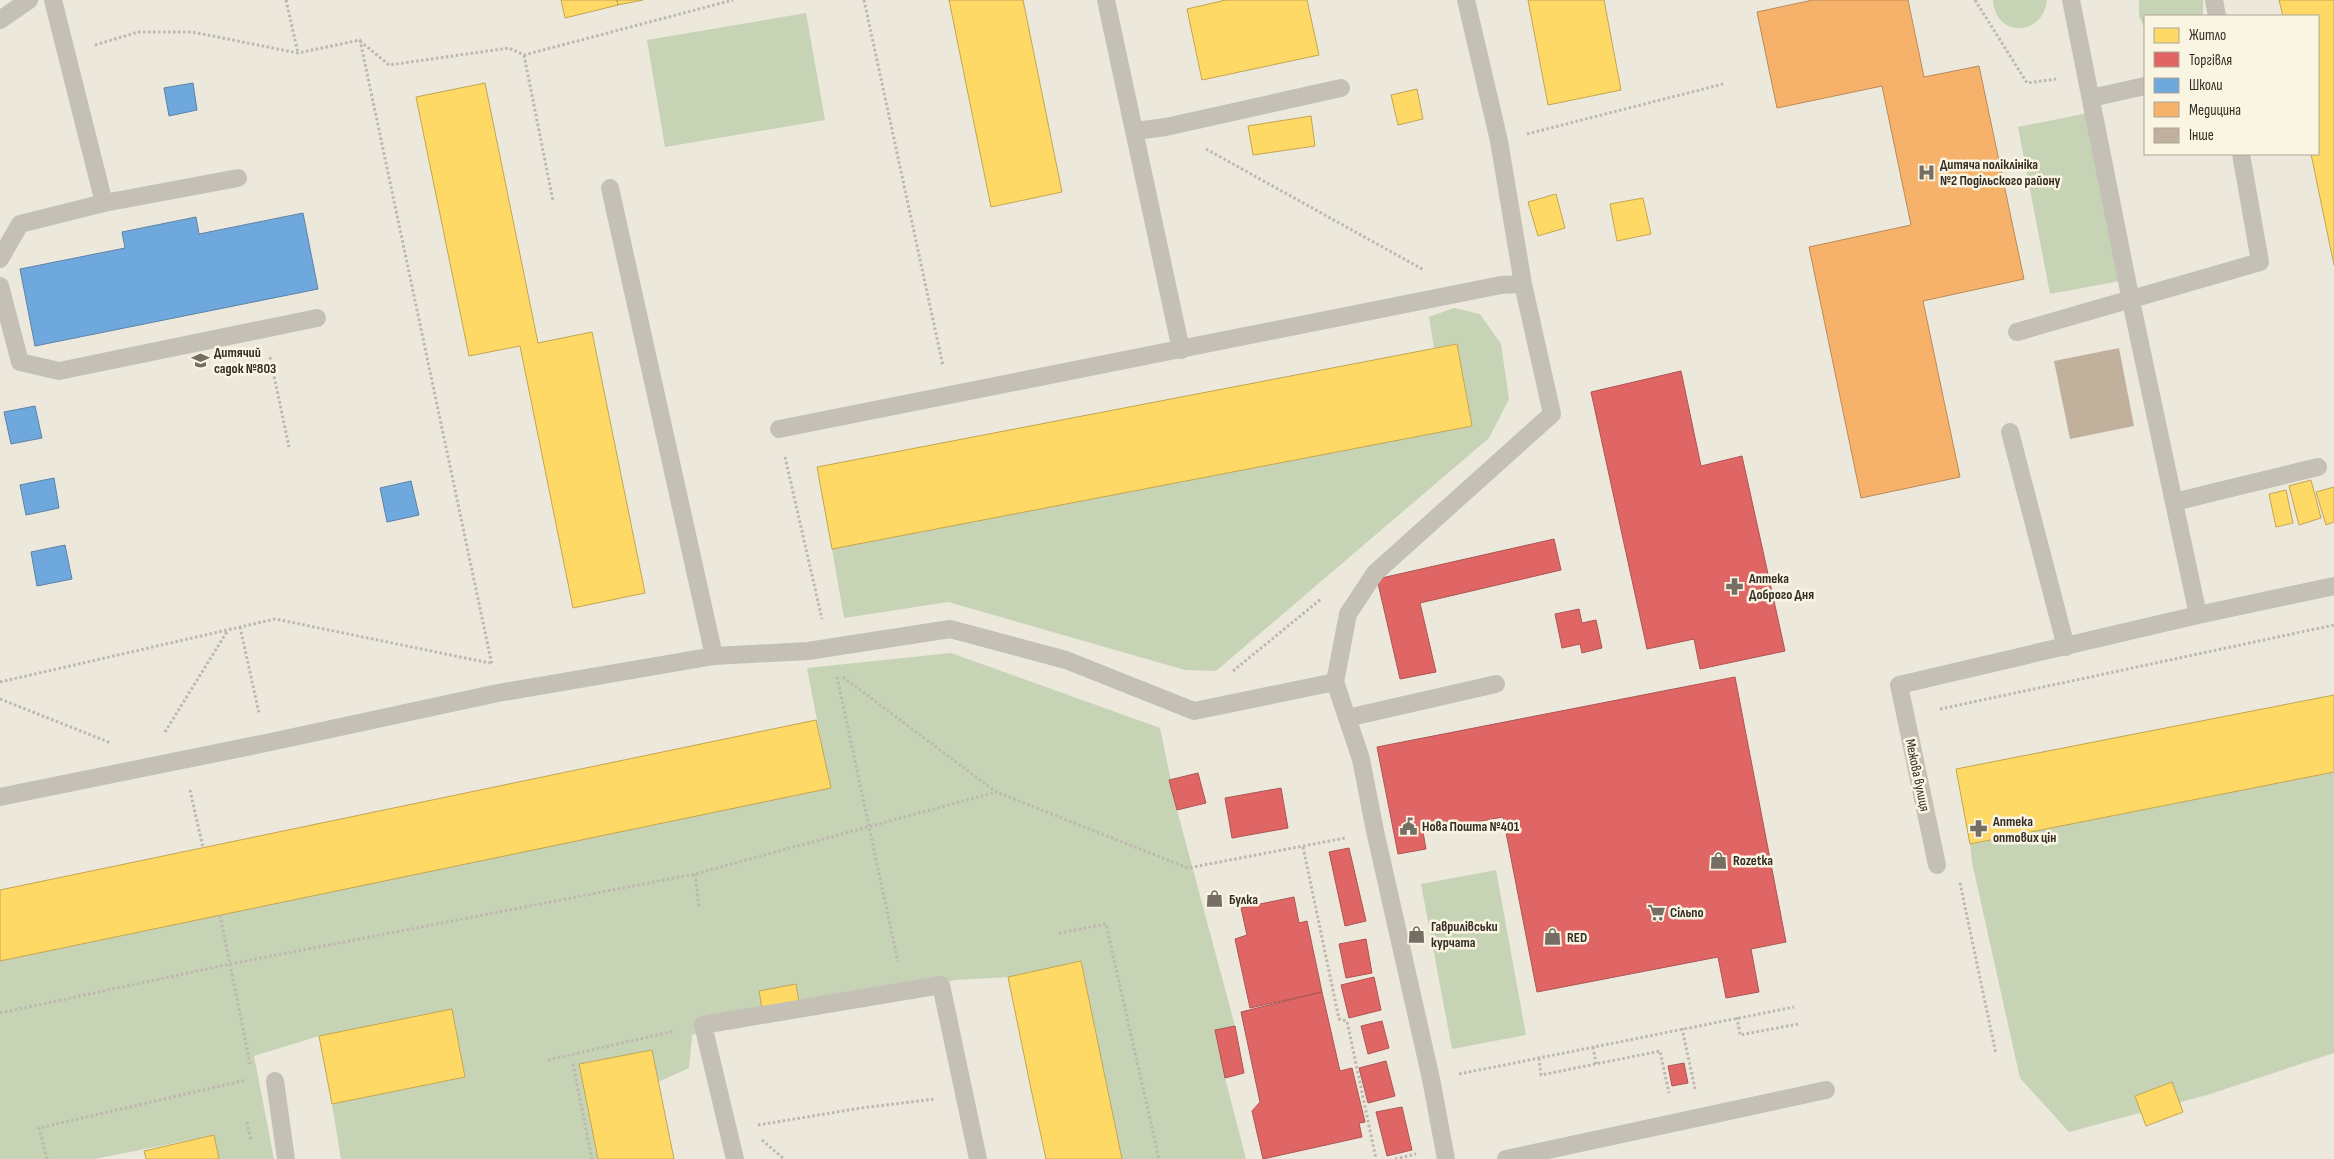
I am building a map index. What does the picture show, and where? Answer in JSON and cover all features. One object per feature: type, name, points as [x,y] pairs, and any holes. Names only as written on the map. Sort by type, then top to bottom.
[{"type":"lane","points":[[0,20],[29,0]]},
{"type":"lane","points":[[53,0],[104,203]]},
{"type":"lane","points":[[1106,0],[1181,350]]},
{"type":"lane","points":[[1446,1159],[1431,1079],[1375,832],[1361,759],[1335,682],[1348,614],[1375,573],[1552,414],[1523,284],[1499,141],[1466,0]]},
{"type":"lane","points":[[2071,0],[2131,301],[2198,615]]},
{"type":"lane","points":[[2214,0],[2217,15]]},
{"type":"lane","points":[[2091,98],[2144,86]]},
{"type":"lane","points":[[1135,131],[1166,127],[1341,88]]},
{"type":"lane","points":[[2017,332],[2131,301],[2260,262],[2241,155]]},
{"type":"lane","points":[[0,259],[20,224],[104,203],[238,178]]},
{"type":"lane","points":[[610,188],[714,656]]},
{"type":"lane","points":[[779,429],[1464,292],[1501,285],[1523,284]]},
{"type":"lane","points":[[0,286],[20,362],[59,371],[317,318]]},
{"type":"lane","points":[[2010,432],[2066,647],[2198,615],[2334,586]]},
{"type":"lane","points":[[2174,502],[2318,467]]},
{"type":"lane","points":[[0,797],[266,743],[498,692],[714,656],[808,651],[950,629],[1066,660],[1194,711],[1335,682]]},
{"type":"lane","name":"Межова вулиця","points":[[1937,865],[1899,685],[2066,647]]},
{"type":"lane","points":[[1347,718],[1496,684]]},
{"type":"lane","points":[[735,1159],[704,1025],[941,985],[978,1159]]},
{"type":"lane","points":[[274,1080],[286,1159]]},
{"type":"lane","points":[[1506,1159],[1826,1090]]},
{"type":"path","points":[[286,0],[298,53]]},
{"type":"path","points":[[360,40],[389,65],[509,48],[524,55],[732,0]]},
{"type":"path","points":[[864,0],[949,396]]},
{"type":"path","points":[[1975,0],[2027,83],[2087,76]]},
{"type":"path","points":[[66,53],[138,32],[192,32],[298,53],[360,40]]},
{"type":"path","points":[[360,40],[498,692]]},
{"type":"path","points":[[524,55],[553,201]]},
{"type":"path","points":[[1499,141],[1723,84]]},
{"type":"path","points":[[1166,127],[1464,292]]},
{"type":"path","points":[[265,329],[289,447]]},
{"type":"path","points":[[779,429],[823,624]]},
{"type":"path","points":[[1231,673],[1327,593]]},
{"type":"path","points":[[0,682],[275,619],[491,663]]},
{"type":"path","points":[[1934,710],[2334,626]]},
{"type":"path","points":[[240,627],[266,743]]},
{"type":"path","points":[[164,764],[150,759],[228,630]]},
{"type":"path","points":[[905,991],[868,829],[836,671],[996,792],[1188,868],[1375,832]]},
{"type":"path","points":[[0,699],[114,745]]},
{"type":"path","points":[[183,760],[203,848]]},
{"type":"path","points":[[0,1013],[230,964],[695,874],[868,829],[996,792]]},
{"type":"path","points":[[1303,847],[1339,1018],[1347,1021],[1376,1159]]},
{"type":"path","points":[[695,874],[699,907]]},
{"type":"path","points":[[1959,878],[1996,1054]]},
{"type":"path","points":[[220,915],[251,1069]]},
{"type":"path","points":[[1059,933],[1106,924],[1159,1159]]},
{"type":"path","points":[[1431,1079],[1794,1007]]},
{"type":"path","points":[[1737,1017],[1740,1035],[1798,1024]]},
{"type":"path","points":[[548,1060],[704,1025]]},
{"type":"path","points":[[1682,1028],[1689,1057]]},
{"type":"path","points":[[1593,1047],[1596,1064]]},
{"type":"path","points":[[1539,1058],[1542,1075],[1660,1051],[1676,1122]]},
{"type":"path","points":[[573,1064],[592,1159]]},
{"type":"path","points":[[47,1159],[39,1128],[253,1078]]},
{"type":"path","points":[[728,1130],[861,1108],[964,1096]]},
{"type":"green space","points":[[1993,0],[2047,0],[2044,12],[2037,21],[2029,26],[2019,28],[2010,26],[2002,21],[1996,12]]},
{"type":"green space","points":[[2139,0],[2203,0],[2203,15],[2144,15],[2144,27],[2139,16]]},
{"type":"green space","points":[[806,13],[825,120],[665,147],[647,40]]},
{"type":"green space","points":[[2088,113],[2120,281],[2050,294],[2018,127]]},
{"type":"green space","points":[[1454,308],[1480,314],[1501,344],[1509,399],[1489,438],[1216,671],[1185,670],[948,602],[844,618],[832,549],[1472,426],[1457,344],[1434,348],[1429,317]]},
{"type":"green space","points":[[951,653],[1160,728],[1177,810],[1235,1026],[1225,1078],[1246,1159],[1122,1159],[1080,962],[1008,977],[956,980],[692,1035],[689,1068],[658,1082],[652,1050],[580,1064],[598,1159],[341,1159],[332,1104],[465,1077],[452,1009],[319,1036],[254,1056],[274,1159],[219,1159],[214,1135],[95,1159],[0,1159],[0,961],[830,788],[807,668]]},
{"type":"green space","points":[[2334,772],[2334,1053],[2207,1095],[2069,1132],[2020,1078],[1972,862],[1970,844]]},
{"type":"green space","points":[[1496,870],[1526,1035],[1452,1049],[1421,884]]},
{"type":"building: Житло","points":[[561,0],[617,0],[618,5],[565,18]]},
{"type":"building: Житло","points":[[617,0],[643,0],[618,5]]},
{"type":"building: Житло","points":[[949,0],[1023,0],[1062,192],[991,207]]},
{"type":"building: Житло","points":[[1226,0],[1307,0],[1319,55],[1202,80],[1187,9]]},
{"type":"building: Житло","points":[[1528,0],[1604,0],[1621,90],[1548,105]]},
{"type":"building: Житло","points":[[2279,0],[2334,0],[2334,265],[2311,155],[2319,155],[2319,15],[2283,15]]},
{"type":"building: Житло","points":[[485,83],[538,343],[592,332],[645,593],[573,608],[520,346],[469,356],[416,97]]},
{"type":"building: Житло","points":[[1417,89],[1423,119],[1398,125],[1391,95]]},
{"type":"building: Житло","points":[[1311,116],[1315,146],[1253,155],[1248,126]]},
{"type":"building: Житло","points":[[1556,194],[1565,228],[1538,236],[1528,202]]},
{"type":"building: Житло","points":[[1643,198],[1651,234],[1617,241],[1610,204]]},
{"type":"building: Житло","points":[[1457,344],[1472,426],[832,549],[817,467]]},
{"type":"building: Житло","points":[[2311,480],[2321,518],[2299,525],[2289,486]]},
{"type":"building: Житло","points":[[2334,487],[2334,522],[2326,525],[2316,492]]},
{"type":"building: Житло","points":[[2286,490],[2293,523],[2276,527],[2269,494]]},
{"type":"building: Житло","points":[[2334,695],[2334,772],[1970,844],[1956,769]]},
{"type":"building: Житло","points":[[816,720],[831,788],[0,961],[0,890]]},
{"type":"building: Житло","points":[[1081,961],[1122,1159],[1046,1159],[1031,1089],[1008,977]]},
{"type":"building: Житло","points":[[796,984],[799,1003],[762,1009],[759,991]]},
{"type":"building: Житло","points":[[452,1009],[465,1077],[332,1104],[319,1036]]},
{"type":"building: Житло","points":[[652,1050],[674,1159],[598,1159],[579,1064]]},
{"type":"building: Житло","points":[[2172,1082],[2183,1112],[2146,1126],[2135,1096]]},
{"type":"building: Житло","points":[[214,1135],[219,1159],[146,1159],[144,1151]]},
{"type":"building: Торгівля","points":[[1681,371],[1701,466],[1742,456],[1785,651],[1700,669],[1694,639],[1647,649],[1591,392]]},
{"type":"building: Торгівля","points":[[1554,539],[1561,570],[1420,603],[1436,672],[1400,679],[1377,579]]},
{"type":"building: Торгівля","points":[[1579,609],[1582,623],[1596,620],[1602,648],[1582,653],[1580,644],[1562,648],[1555,614]]},
{"type":"building: Торгівля","points":[[1735,677],[1786,942],[1751,949],[1759,992],[1726,998],[1718,957],[1537,992],[1503,817],[1423,832],[1426,849],[1398,854],[1377,747]]},
{"type":"building: Торгівля","points":[[1198,773],[1206,803],[1177,810],[1169,780]]},
{"type":"building: Торгівля","points":[[1281,788],[1288,828],[1232,838],[1225,798]]},
{"type":"building: Торгівля","points":[[1349,848],[1366,921],[1345,926],[1329,852]]},
{"type":"building: Торгівля","points":[[1294,897],[1299,923],[1307,921],[1322,992],[1250,1008],[1235,939],[1247,935],[1241,908]]},
{"type":"building: Торгівля","points":[[1366,939],[1372,973],[1346,978],[1339,944]]},
{"type":"building: Торгівля","points":[[1374,977],[1381,1010],[1349,1018],[1341,985]]},
{"type":"building: Торгівля","points":[[1322,992],[1340,1071],[1352,1068],[1365,1122],[1359,1123],[1362,1137],[1263,1159],[1252,1111],[1260,1102],[1241,1012]]},
{"type":"building: Торгівля","points":[[1382,1021],[1389,1048],[1368,1054],[1361,1026]]},
{"type":"building: Торгівля","points":[[1235,1026],[1244,1073],[1225,1078],[1215,1030]]},
{"type":"building: Торгівля","points":[[1386,1061],[1395,1096],[1368,1103],[1359,1068]]},
{"type":"building: Торгівля","points":[[1684,1063],[1688,1083],[1672,1086],[1668,1066]]},
{"type":"building: Торгівля","points":[[1402,1107],[1412,1150],[1387,1156],[1376,1112]]},
{"type":"building: Школи","points":[[193,83],[197,110],[169,116],[164,88]]},
{"type":"building: Школи","points":[[303,213],[318,289],[35,346],[20,269],[125,248],[122,232],[196,217],[199,234]]},
{"type":"building: Школи","points":[[35,406],[42,438],[11,444],[4,412]]},
{"type":"building: Школи","points":[[54,478],[59,508],[26,515],[20,485]]},
{"type":"building: Школи","points":[[411,481],[419,515],[387,522],[380,488]]},
{"type":"building: Школи","points":[[65,545],[72,579],[37,586],[31,552]]},
{"type":"building: Медицина","points":[[1813,0],[1908,0],[1924,77],[1979,66],[2024,279],[1923,301],[1960,477],[1861,498],[1809,247],[1911,225],[1882,86],[1777,108],[1757,12]]},
{"type":"building: Інше","points":[[2119,348],[2134,426],[2070,439],[2054,361]]},
{"type":"place","name":"Дитяча поліклініка №2 Подільского району","points":[[1926,172]]},
{"type":"place","name":"Дитячий садок №803","points":[[200,360]]},
{"type":"place","name":"Аптека Доброго Дня","points":[[1735,586]]},
{"type":"place","name":"Нова Пошта №401","points":[[1408,826]]},
{"type":"place","name":"Аптека оптових цін","points":[[1979,829]]},
{"type":"place","name":"Rozetka","points":[[1719,860]]},
{"type":"place","name":"Булка","points":[[1215,899]]},
{"type":"place","name":"Сільпо","points":[[1656,912]]},
{"type":"place","name":"Гаврилівськи курчата","points":[[1417,934]]},
{"type":"place","name":"RED","points":[[1553,937]]}]
